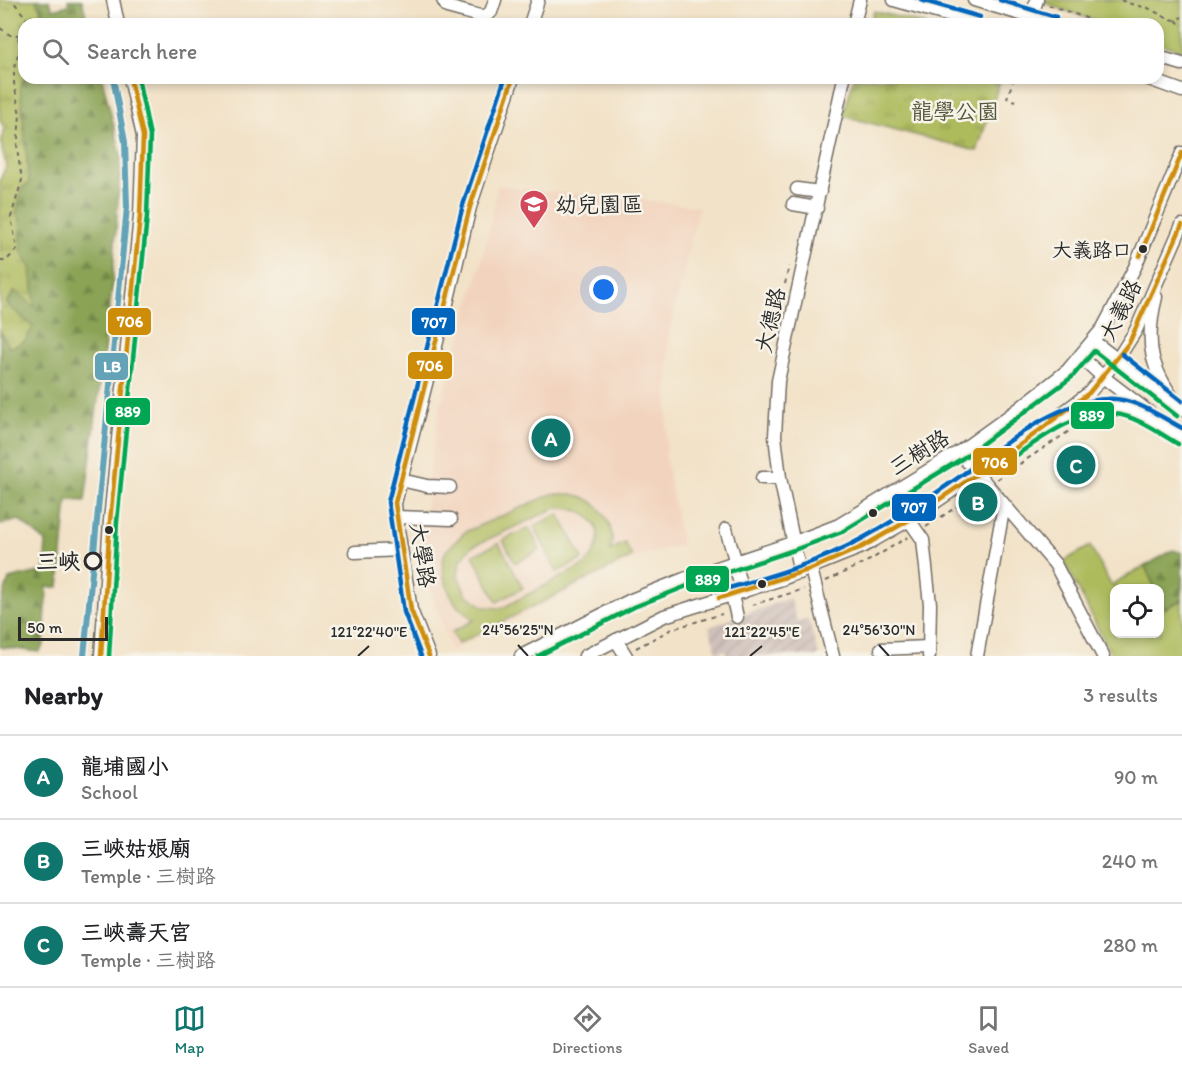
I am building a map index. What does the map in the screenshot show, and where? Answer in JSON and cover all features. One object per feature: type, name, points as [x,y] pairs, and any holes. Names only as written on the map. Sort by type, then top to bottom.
[{"type":"street","points":[[112,0],[116,18]]},
{"type":"street","points":[[443,0],[447,7],[484,17],[491,12],[495,0]]},
{"type":"street","points":[[532,18],[538,0]]},
{"type":"street","points":[[856,18],[860,0]]},
{"type":"street","points":[[894,0],[957,18]]},
{"type":"street","points":[[974,0],[1034,18]]},
{"type":"street","points":[[1031,17],[1037,0]]},
{"type":"street","points":[[1164,59],[1182,64]]},
{"type":"street","points":[[101,656],[110,521],[140,216],[143,136],[131,84]]},
{"type":"street","name":"大學路","points":[[429,656],[411,610],[395,503],[470,207],[511,84]]},
{"type":"street","name":"大德路","points":[[833,656],[805,571],[792,543],[775,436],[778,381],[843,84]]},
{"type":"street","points":[[1163,84],[1182,91]]},
{"type":"street","name":"大義路","points":[[1081,357],[1104,328],[1135,267],[1182,153]]},
{"type":"street","points":[[797,189],[820,192]]},
{"type":"street","points":[[794,204],[816,208]]},
{"type":"street","name":"大義路","points":[[1103,377],[1132,336],[1182,225]]},
{"type":"street","points":[[1161,275],[1153,310],[1151,336],[1153,361],[1165,390],[1182,410]]},
{"type":"street","points":[[1094,341],[1182,410]]},
{"type":"street","points":[[1081,357],[1103,377],[1182,437]]},
{"type":"street","name":"三樹路","points":[[521,656],[631,600],[839,525],[959,452],[1020,408],[1081,357]]},
{"type":"street","points":[[585,656],[664,616],[805,571],[862,547],[909,520],[1024,442],[1089,393],[1103,377]]},
{"type":"street","points":[[1024,442],[1080,411],[1110,406],[1132,410],[1182,437]]},
{"type":"street","points":[[959,452],[1055,564],[1103,656]]},
{"type":"street","points":[[762,478],[780,478]]},
{"type":"street","points":[[401,480],[427,486],[450,487]]},
{"type":"street","points":[[977,656],[1004,506]]},
{"type":"street","points":[[396,517],[451,519]]},
{"type":"street","points":[[881,649],[928,652],[930,604],[923,540],[909,520]]},
{"type":"street","points":[[726,530],[735,563],[737,617]]},
{"type":"street","points":[[356,552],[401,550]]},
{"type":"street","points":[[616,640],[631,652]]},
{"type":"path","points":[[12,0],[26,18]]},
{"type":"path","points":[[1037,0],[1086,18]]},
{"type":"path","points":[[1121,0],[1148,8],[1169,19],[1176,20],[1182,17]]},
{"type":"path","points":[[1176,20],[1182,26]]},
{"type":"path","points":[[0,36],[1,29],[10,35],[18,35]]},
{"type":"path","points":[[0,261],[6,261],[16,249],[11,217],[22,180],[17,149],[20,115],[14,82],[14,68],[18,55]]},
{"type":"path","points":[[1012,84],[1007,98],[1016,101]]},
{"type":"path","points":[[786,284],[789,266]]},
{"type":"path","points":[[997,479],[1080,425]]},
{"type":"path","points":[[631,652],[672,629],[722,614]]},
{"type":"shaded area","points":[[498,185],[699,207],[669,333],[666,460],[682,545],[642,555],[451,651],[432,596],[424,541],[427,486],[438,415],[483,256]]},
{"type":"shaded area","points":[[790,598],[797,621],[808,619],[819,656],[727,656],[725,650],[717,653],[709,627]]},
{"type":"green space","points":[[0,0],[37,0],[42,13],[31,16],[31,18],[18,18],[18,84],[21,84],[29,183],[22,188],[16,214],[20,219],[21,250],[31,268],[35,307],[15,291],[6,303],[33,327],[25,341],[10,348],[0,331],[0,180],[7,165],[2,147],[4,128],[0,119]]},
{"type":"green space","points":[[49,0],[53,9],[69,5],[68,0],[82,0],[86,18],[31,18],[42,12],[36,1]]},
{"type":"green space","points":[[1037,0],[1182,0],[1182,51],[1164,45],[1164,18],[1086,18]]},
{"type":"green space","points":[[874,11],[902,18],[872,18]]},
{"type":"green space","points":[[21,84],[103,84],[121,155],[112,289],[85,501],[67,500],[59,587],[47,587],[44,645],[39,652],[0,647],[0,606],[9,579],[44,571],[46,542],[19,520],[0,525],[0,331],[10,348],[6,304],[15,291],[35,306],[31,268],[21,250],[20,219],[16,214],[22,188],[29,183]]},
{"type":"green space","name":"龍學公園","points":[[852,84],[999,84],[977,151],[843,116]]},
{"type":"green space","points":[[552,494],[573,494],[592,502],[605,516],[611,533],[610,550],[625,543],[632,557],[458,644],[452,632],[474,620],[457,606],[449,592],[442,561],[446,551],[465,532]],"holes":[[[556,508],[569,509],[589,517],[598,532],[598,542],[594,553],[586,564],[502,608],[484,607],[466,594],[458,576],[460,561],[471,547]]]},
{"type":"green space","points":[[559,514],[583,559],[557,572],[534,526]]},
{"type":"green space","points":[[529,528],[540,550],[515,563],[503,540]]},
{"type":"green space","points":[[499,543],[523,588],[497,602],[473,555]]},
{"type":"green space","points":[[1090,546],[1110,584],[1110,638],[1164,638],[1164,609],[1182,600],[1182,651],[1177,656],[1112,656],[1064,561]]},
{"type":"green space","points":[[1173,550],[1182,553],[1182,600],[1164,609],[1164,584],[1153,584],[1145,566]]},
{"type":"green space","points":[[1145,566],[1153,584],[1113,584]]},
{"type":"transit line","name":"707","points":[[921,0],[980,17]]},
{"type":"transit line","name":"707","points":[[1000,0],[1056,17]]},
{"type":"transit line","name":"LB","points":[[84,656],[127,207],[125,142],[114,84]]},
{"type":"transit line","name":"706","points":[[101,656],[110,521],[140,216],[143,136],[131,84]]},
{"type":"transit line","name":"889","points":[[109,656],[117,522],[147,216],[150,136],[139,84]]},
{"type":"transit line","name":"707","points":[[421,656],[404,612],[388,502],[463,205],[503,84]]},
{"type":"transit line","name":"706","points":[[429,656],[411,610],[395,503],[470,207],[511,84]]},
{"type":"transit line","name":"706","points":[[1140,256],[1182,153]]},
{"type":"transit line","name":"706","points":[[719,598],[811,569],[862,547],[909,520],[1024,442],[1089,393],[1129,343],[1182,225]]},
{"type":"transit line","name":"889","points":[[538,656],[634,607],[842,532],[963,458],[1072,377],[1094,351],[1177,416]]},
{"type":"transit line","name":"707","points":[[1122,354],[1182,401]]},
{"type":"transit line","name":"707","points":[[717,591],[792,569],[846,547],[924,501],[1029,428],[1067,408],[1087,402],[1117,399],[1146,408],[1182,428]]},
{"type":"transit line","name":"889","points":[[1011,459],[1060,427],[1088,416],[1102,414],[1116,414],[1132,418],[1178,444]]},
{"type":"place","name":"幼兒園區","points":[[534,230]]},
{"type":"place","name":"大義路口","points":[[1143,249]]},
{"type":"place","name":"龍埔國小","points":[[551,438]]},
{"type":"place","name":"三峽壽天宮","points":[[1076,465]]},
{"type":"place","name":"三峽姑娘廟","points":[[978,502]]},
{"type":"place","name":"三峽","points":[[93,561]]}]
